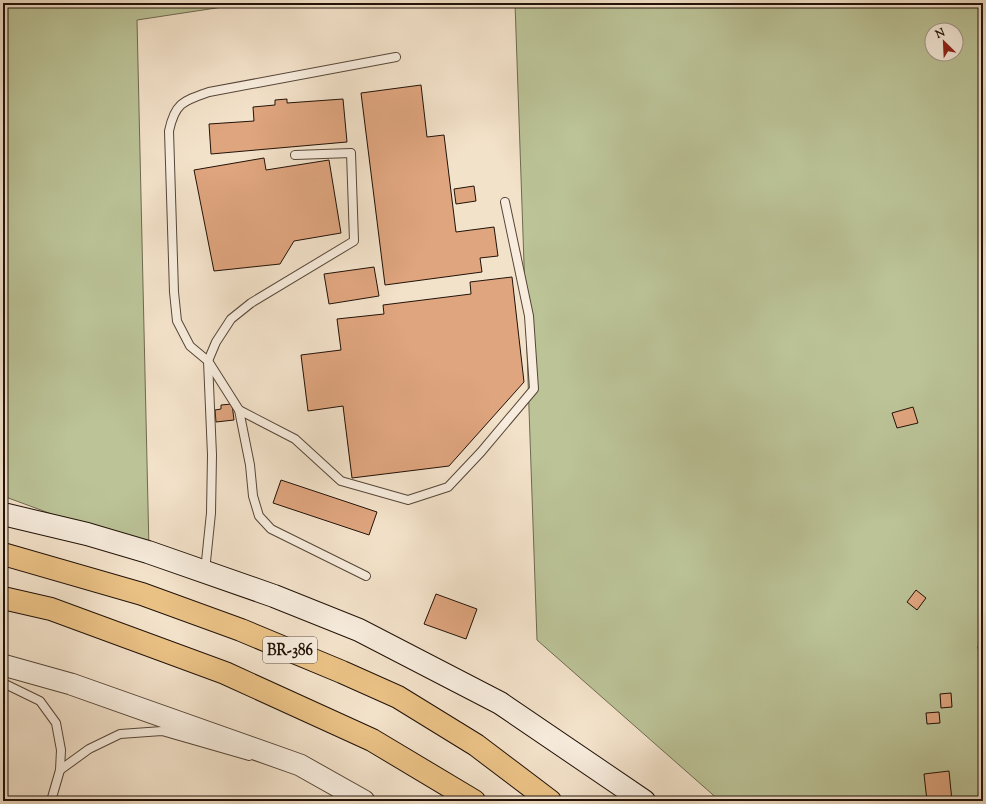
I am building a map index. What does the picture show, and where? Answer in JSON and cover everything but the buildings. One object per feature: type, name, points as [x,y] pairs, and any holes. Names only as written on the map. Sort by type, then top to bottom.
[{"type":"highway","name":"BR-386","points":[[3,554],[142,594],[241,630],[398,697],[476,745],[550,801]]},
{"type":"highway","points":[[3,598],[51,609],[225,673],[372,740],[474,801]]},
{"type":"main road","points":[[3,514],[94,536],[148,552],[205,574],[274,596],[359,630],[500,703],[644,801]]},
{"type":"street","points":[[3,665],[71,684],[300,765],[364,801]]},
{"type":"lane","points":[[366,576],[270,529],[259,516],[253,496],[250,465],[239,410],[208,361],[190,346],[177,320],[174,292],[169,131],[173,113],[186,100],[209,92],[396,57]]},
{"type":"lane","points":[[205,574],[211,513],[212,455],[208,361],[216,342],[231,319],[251,303],[354,241],[351,153],[295,155]]},
{"type":"lane","points":[[239,410],[295,439],[341,481],[408,500],[448,487],[481,452],[534,389],[529,316],[505,202]]},
{"type":"lane","points":[[3,683],[40,702],[56,723],[61,750],[60,770],[51,801]]},
{"type":"lane","points":[[60,770],[89,749],[120,734],[162,731],[237,754],[300,765]]},
{"type":"green space","points":[[3,3],[249,3],[137,20],[149,550],[3,496]]},
{"type":"green space","points":[[515,3],[983,3],[983,801],[720,801],[537,640]]}]
